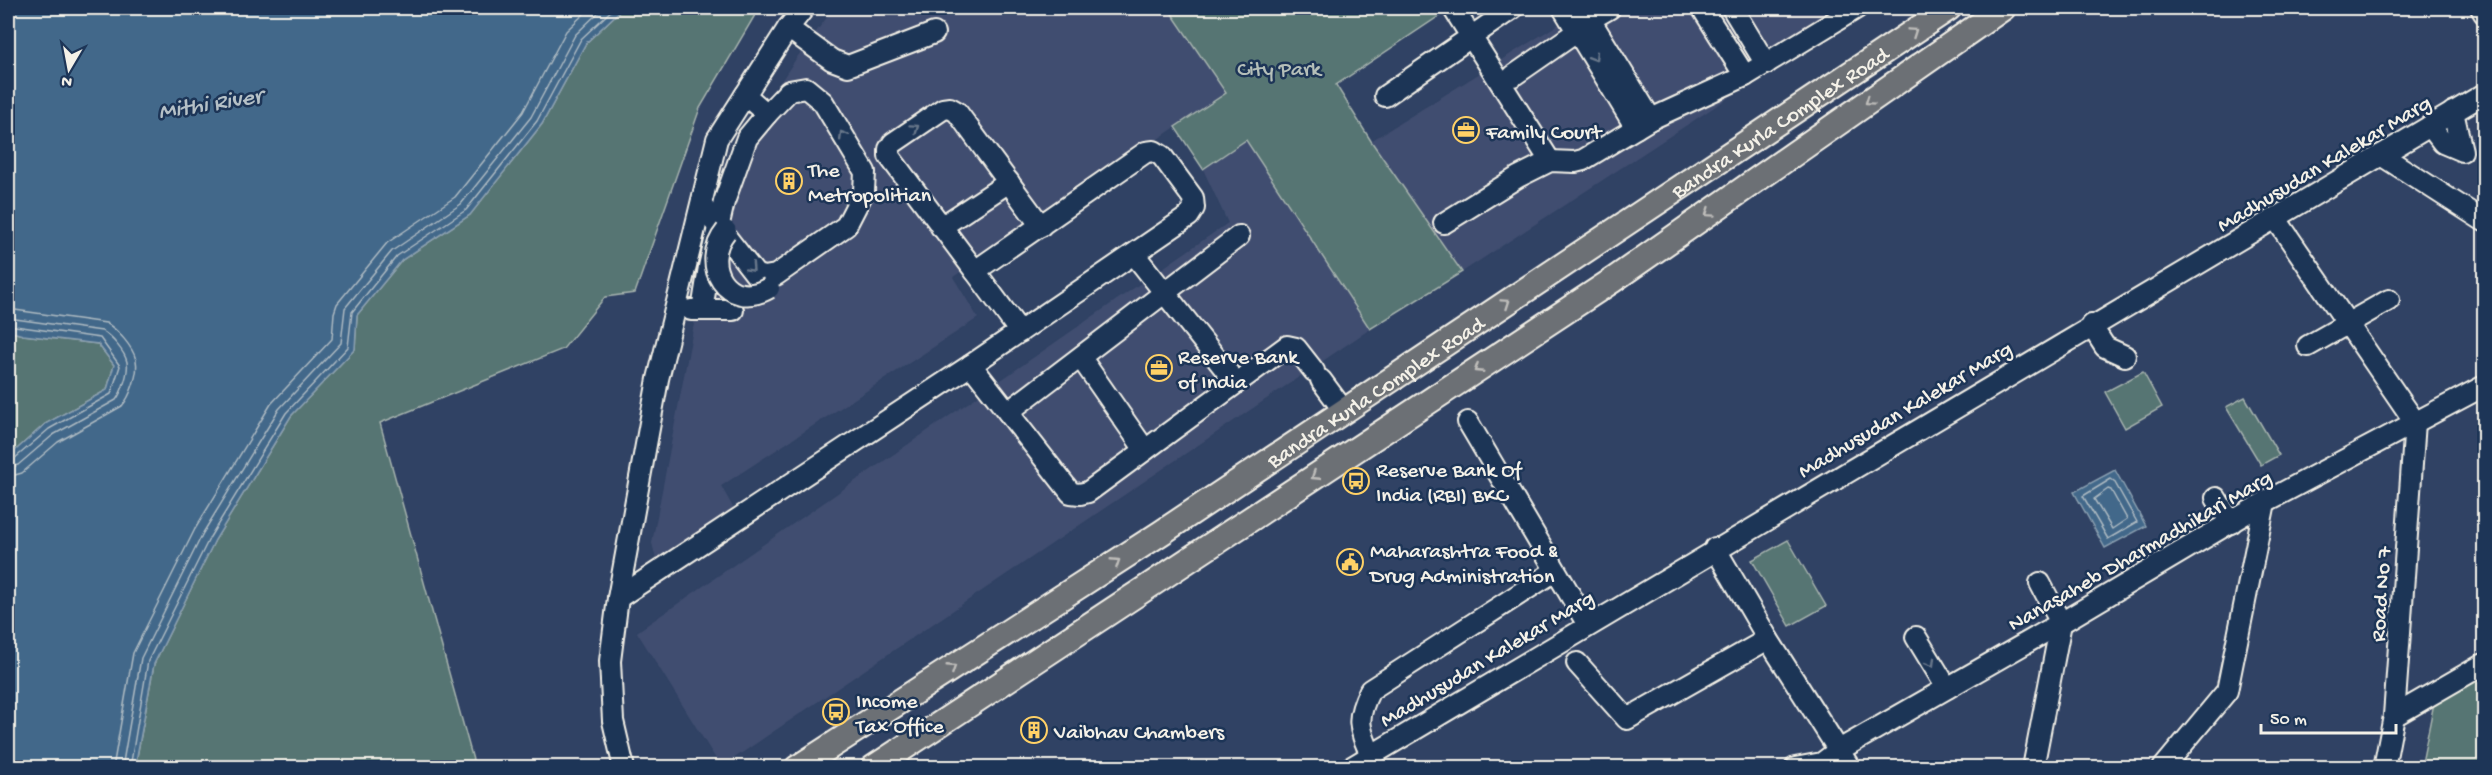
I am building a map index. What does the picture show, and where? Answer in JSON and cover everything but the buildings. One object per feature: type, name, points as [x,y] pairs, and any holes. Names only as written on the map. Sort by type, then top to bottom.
[{"type":"main road","name":"Bandra Kurla Complex Road","points":[[797,768],[1161,533],[1949,8]]},
{"type":"main road","name":"Bandra Kurla Complex Road","points":[[873,768],[1613,280],[2003,8]]},
{"type":"street","points":[[624,767],[613,721],[610,661],[618,598],[654,395],[717,139],[788,28],[804,8]]},
{"type":"street","points":[[1453,8],[1478,32],[1513,75],[1558,162]]},
{"type":"street","points":[[1385,96],[1513,8]]},
{"type":"street","points":[[1563,8],[1596,17]]},
{"type":"street","points":[[1702,8],[1746,76]]},
{"type":"street","points":[[1732,8],[1766,64]]},
{"type":"street","points":[[1444,223],[1518,177],[1558,162],[1582,160],[1643,123],[1746,76],[1766,64],[1833,14],[1857,8]]},
{"type":"street","points":[[2481,8],[2484,13]]},
{"type":"street","points":[[1513,75],[1596,17]]},
{"type":"street","points":[[1596,17],[1643,123]]},
{"type":"street","points":[[788,28],[832,60],[848,66],[934,33]]},
{"type":"street","points":[[1478,32],[1558,162]]},
{"type":"street","points":[[806,88],[814,93],[823,102],[861,164],[866,179],[864,191],[846,226],[759,294],[747,295],[735,293],[724,286],[717,275],[715,259],[722,229],[724,202],[746,140],[767,114],[789,91],[806,88]]},
{"type":"street","points":[[746,94],[767,114]]},
{"type":"street","name":"Madhusudan Kalekar Marg","points":[[1350,768],[1715,548],[2091,325],[2276,219],[2484,94]]},
{"type":"street","points":[[1020,332],[889,156],[889,149],[893,143],[943,109],[950,108],[957,112],[1041,226]]},
{"type":"street","points":[[2430,126],[2443,143],[2466,155],[2453,112]]},
{"type":"street","points":[[618,598],[971,365],[1189,216],[1194,208],[1193,198],[1162,156],[1154,151],[1146,152],[975,271]]},
{"type":"street","points":[[2382,155],[2484,221]]},
{"type":"street","points":[[941,227],[1009,182]]},
{"type":"street","points":[[702,206],[756,275],[773,281]]},
{"type":"street","points":[[2276,219],[2415,422]]},
{"type":"street","points":[[702,310],[709,267],[722,229]]},
{"type":"street","points":[[1008,412],[1239,236]]},
{"type":"street","points":[[1134,254],[1236,383]]},
{"type":"street","points":[[2308,346],[2389,300]]},
{"type":"street","points":[[675,310],[733,310]]},
{"type":"street","points":[[2091,325],[2105,347],[2125,356]]},
{"type":"street","points":[[971,365],[1071,493],[1088,492],[1287,346],[1296,348],[1344,411]]},
{"type":"street","points":[[1081,358],[1145,450]]},
{"type":"street","name":"Nanasaheb Dharmadhikari Marg","points":[[1795,768],[1821,765],[1839,750],[2061,623],[2265,502],[2484,386]]},
{"type":"street","points":[[1468,422],[1587,625]]},
{"type":"street","name":"Road No 7","points":[[2384,768],[2394,716],[2415,422]]},
{"type":"street","points":[[2216,498],[2231,523]]},
{"type":"street","points":[[2163,768],[2227,692],[2265,502]]},
{"type":"street","points":[[1715,548],[1768,639],[1850,768]]},
{"type":"street","points":[[1371,755],[1360,731],[1360,710],[1370,690],[1556,571]]},
{"type":"street","points":[[2033,768],[2061,623],[2040,583]]},
{"type":"street","points":[[1916,637],[1947,688]]},
{"type":"street","points":[[1577,663],[1627,719],[1768,639]]},
{"type":"street","points":[[2394,716],[2484,664]]},
{"type":"shaded area","points":[[834,8],[1168,8],[1226,93],[953,277],[978,318],[721,486],[735,511],[657,563],[652,543],[694,324],[727,183],[761,111]]},
{"type":"shaded area","points":[[1585,8],[1866,8],[1462,272],[1371,141]]},
{"type":"shaded area","points":[[1246,140],[1370,329],[721,767],[637,632],[1228,223],[1203,169]]},
{"type":"green space","points":[[623,8],[755,8],[758,10],[700,108],[635,293],[605,297],[563,349],[380,423],[475,767],[135,768],[154,664],[215,540],[291,416],[355,349],[357,315],[402,260],[470,215],[542,124],[586,43]]},
{"type":"green space","name":"City Park","points":[[1168,8],[1437,8],[1442,14],[1336,85],[1371,141],[1462,272],[1370,329],[1246,140],[1203,169],[1175,127],[1226,93]]},
{"type":"green space","points":[[8,331],[23,335],[98,344],[114,365],[107,390],[45,424],[8,457]]},
{"type":"green space","points":[[2143,372],[2162,407],[2125,428],[2105,392]]},
{"type":"green space","points":[[2245,397],[2279,455],[2261,465],[2226,407]]},
{"type":"green space","points":[[1788,540],[1826,606],[1790,626],[1752,560]]},
{"type":"green space","points":[[2484,675],[2484,767],[2421,768],[2434,703]]},
{"type":"water","name":"Mithi River","points":[[8,8],[623,8],[586,43],[542,124],[470,215],[402,260],[357,315],[355,349],[291,416],[215,540],[154,664],[135,767],[8,767],[8,457],[45,424],[107,390],[114,365],[98,344],[23,335],[8,331]]},
{"type":"water","points":[[2115,470],[2146,526],[2105,548],[2074,492]]},
{"type":"place","name":"Family Court","points":[[1466,130]]},
{"type":"place","name":"The Metropolitian","points":[[789,181]]},
{"type":"place","name":"Reserve Bank of India","points":[[1159,368]]},
{"type":"place","name":"Reserve Bank Of India (RBI) BKC","points":[[1356,481]]},
{"type":"place","name":"Maharashtra Food & Drug Administration","points":[[1350,562]]},
{"type":"place","name":"Income Tax Office","points":[[836,712]]},
{"type":"place","name":"Vaibhav Chambers","points":[[1034,730]]}]
